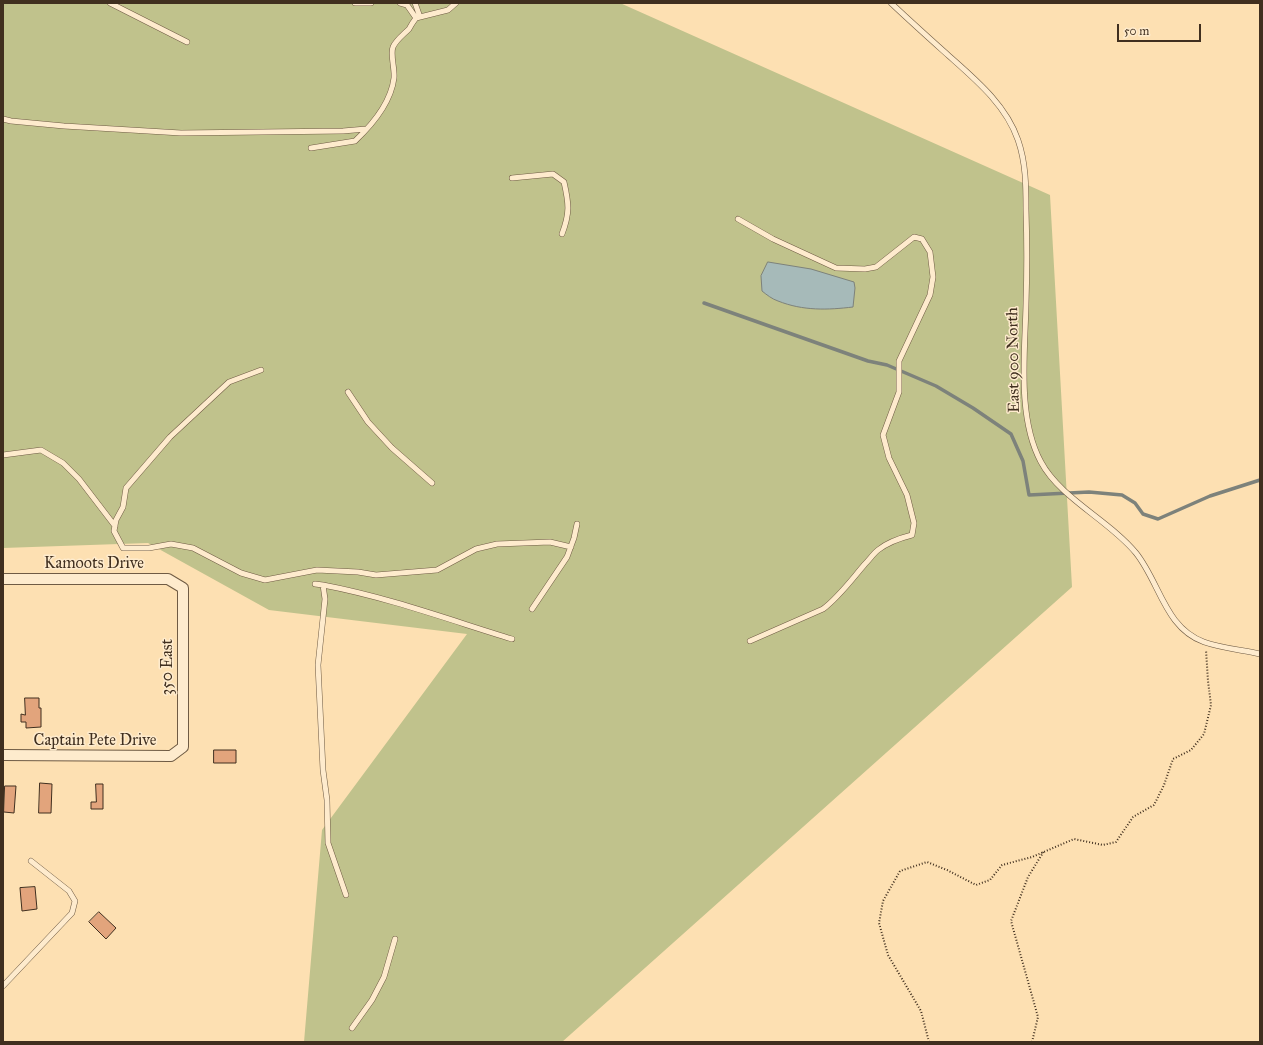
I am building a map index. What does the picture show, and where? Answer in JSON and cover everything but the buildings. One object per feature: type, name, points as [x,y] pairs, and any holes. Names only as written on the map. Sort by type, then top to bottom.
[{"type":"street","name":"Kamoots Drive","points":[[3,579],[168,578],[184,588]]},
{"type":"street","name":"350 East","points":[[183,747],[184,588]]},
{"type":"street","name":"Captain Pete Drive","points":[[3,755],[171,756],[183,747]]},
{"type":"lane","points":[[110,3],[187,42]]},
{"type":"lane","points":[[355,3],[371,3]]},
{"type":"lane","points":[[400,3],[407,5],[418,18]]},
{"type":"lane","points":[[414,3],[418,18]]},
{"type":"lane","points":[[311,148],[355,141],[376,116],[388,98],[394,79],[392,49],[395,42],[418,18],[448,10],[456,3]]},
{"type":"lane","name":"East 900 North","points":[[891,3],[991,96],[1005,113],[1019,142],[1026,182],[1027,272],[1025,382],[1028,423],[1040,462],[1048,474],[1062,488],[1136,553],[1148,570],[1175,621],[1184,632],[1205,643],[1260,654]]},
{"type":"lane","points":[[3,119],[64,126],[181,133],[336,132],[366,129]]},
{"type":"lane","points":[[512,178],[553,174],[564,182],[568,199],[568,217],[562,234]]},
{"type":"lane","points":[[738,219],[773,238],[836,268],[852,269],[876,267],[914,238],[922,239],[930,252],[933,277],[930,295],[899,361],[899,392],[883,435],[889,458],[907,495],[914,523],[912,535],[888,543],[877,550],[833,602],[823,609],[750,641]]},
{"type":"lane","points":[[261,370],[229,382],[170,437],[126,488],[123,507],[116,520],[114,531],[123,548],[149,548],[171,544],[193,548],[241,573],[265,580],[317,570],[358,572],[376,575],[437,570],[476,549],[497,544],[550,542],[571,547]]},
{"type":"lane","points":[[348,392],[368,422],[392,448],[432,483]]},
{"type":"lane","points":[[3,455],[41,450],[63,463],[79,479],[115,526]]},
{"type":"lane","points":[[532,609],[567,557],[577,524]]},
{"type":"lane","points":[[315,584],[347,590],[387,601],[512,640]]},
{"type":"lane","points":[[323,585],[325,599],[318,664],[323,770],[327,800],[328,843],[346,895]]},
{"type":"lane","points":[[3,986],[72,913],[75,901],[69,891],[31,861]]},
{"type":"lane","points":[[352,1028],[372,1000],[384,977],[395,939]]},
{"type":"path","points":[[929,1042],[921,1011],[888,955],[879,923],[883,902],[900,871],[927,862],[947,870],[976,885],[990,880],[1002,865],[1032,856],[1074,839],[1103,845],[1116,842],[1133,817],[1154,805],[1164,785],[1173,760],[1191,750],[1204,734],[1211,705],[1205,643]]},
{"type":"path","points":[[1032,1042],[1038,1018],[1011,921],[1028,877],[1045,851]]},
{"type":"green space","points":[[3,3],[620,3],[1050,195],[1072,587],[562,1042],[304,1042],[322,830],[467,634],[269,610],[148,543],[3,548]]},
{"type":"shaded area","points":[[768,262],[811,269],[854,282],[855,288],[853,307],[834,309],[806,308],[797,307],[774,299],[762,291],[761,276]]},
{"type":"waterway","points":[[704,303],[868,361],[887,365],[936,386],[973,408],[1011,434],[1023,461],[1029,495],[1089,492],[1122,495],[1135,503],[1143,514],[1158,519],[1210,496],[1260,480]]}]
